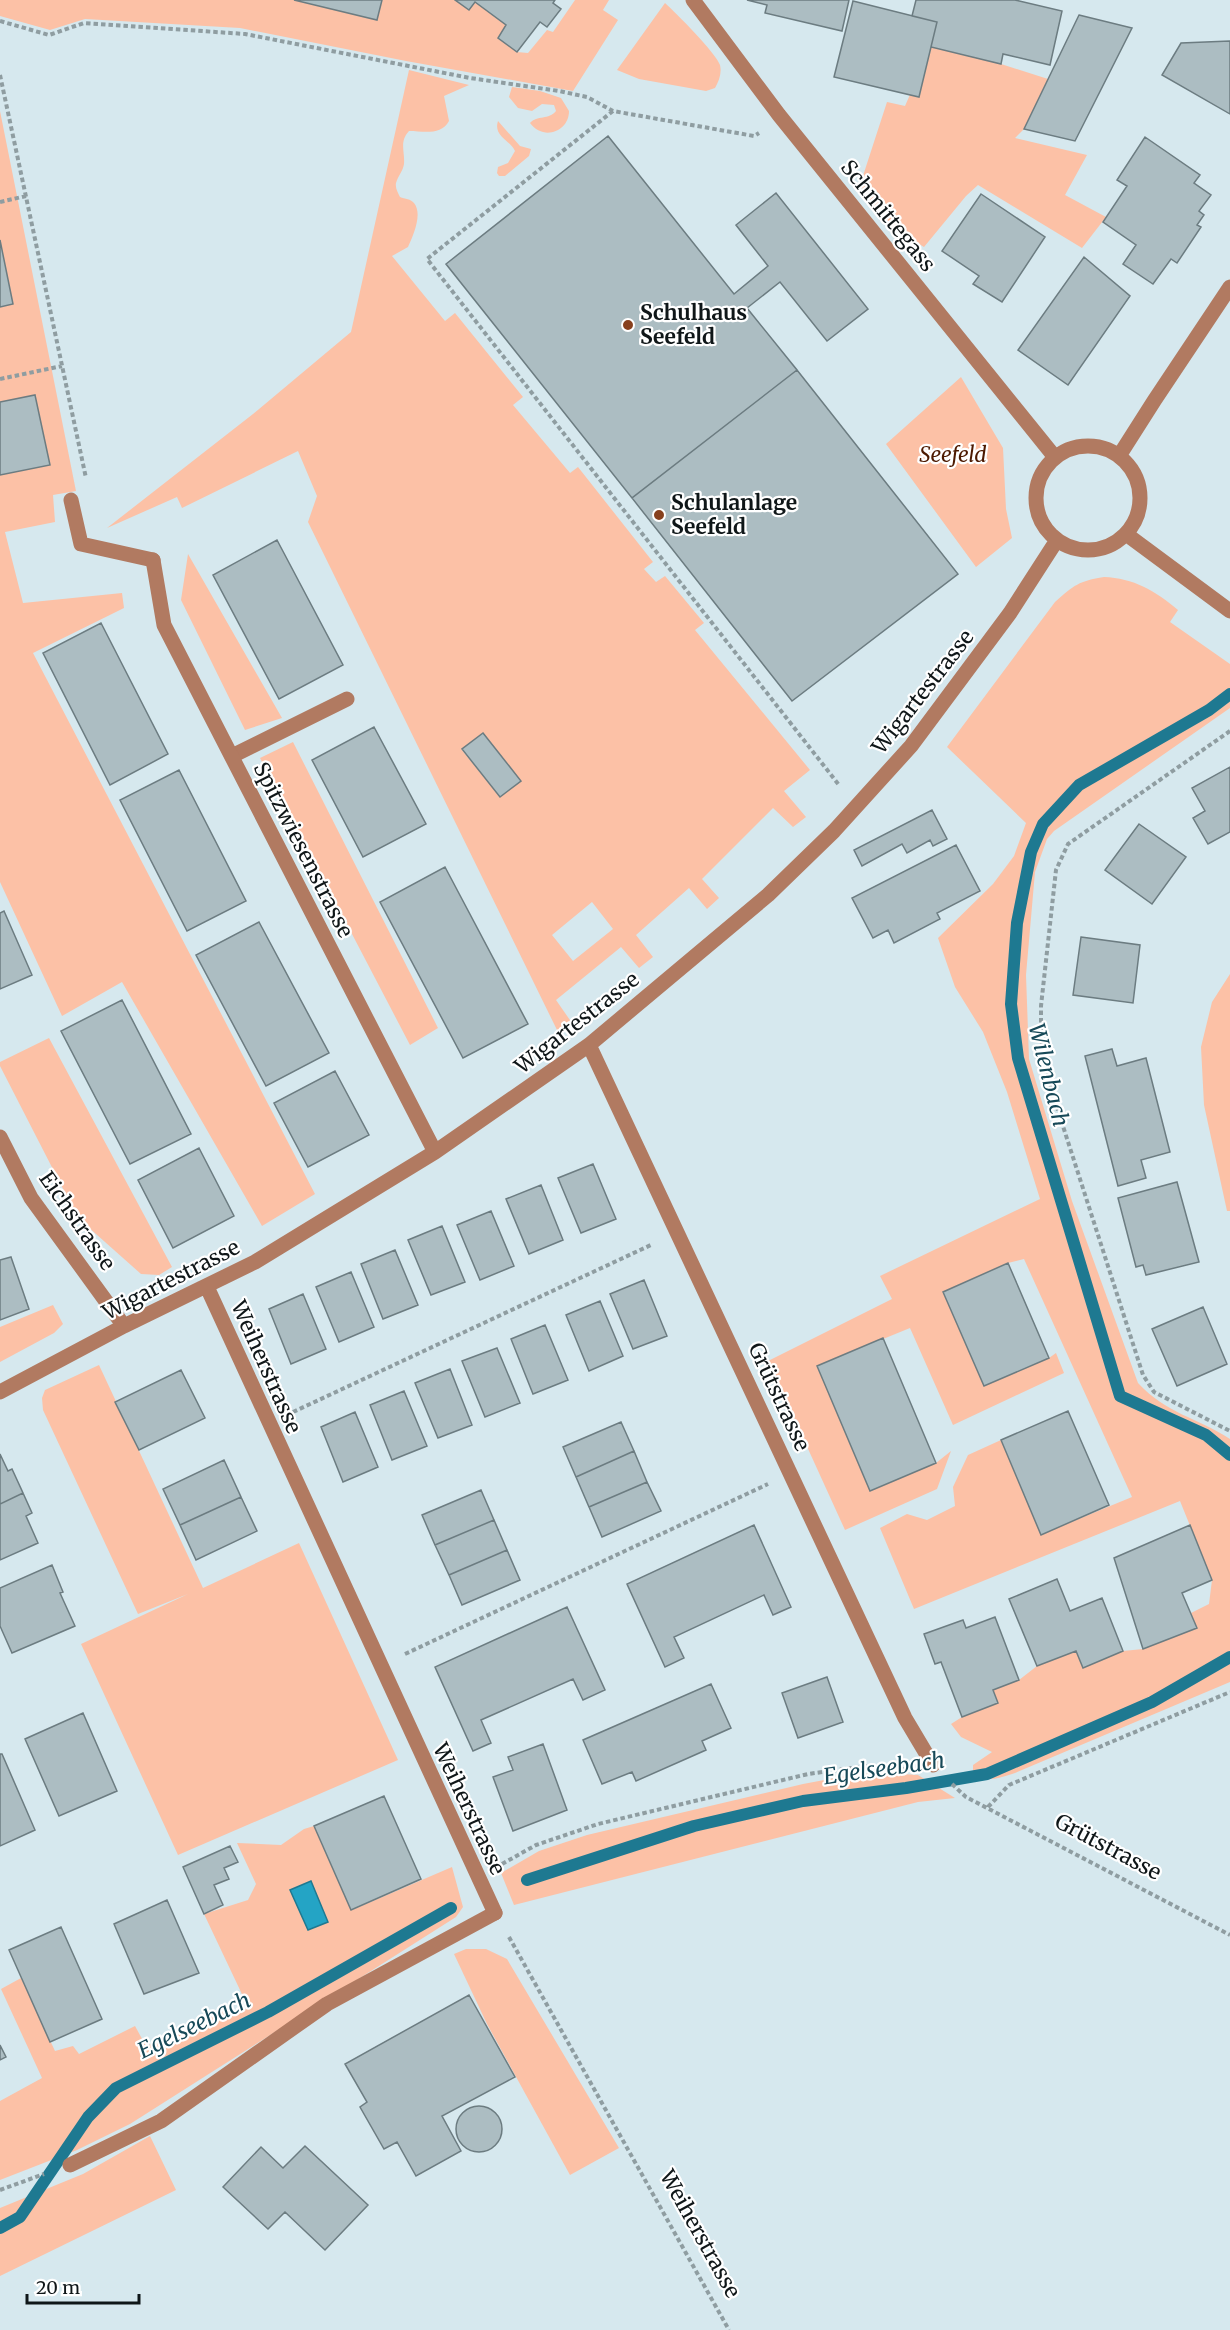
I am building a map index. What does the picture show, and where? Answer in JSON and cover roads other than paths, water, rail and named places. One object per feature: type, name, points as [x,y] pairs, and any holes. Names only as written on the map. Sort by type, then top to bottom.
[{"type":"street","name":"Schmittegass","points":[[693,0],[779,115],[1054,456]]},
{"type":"street","points":[[1119,456],[1230,287]]},
{"type":"street","points":[[1087,444],[1104,448],[1119,456],[1130,466],[1137,479],[1140,493],[1139,508],[1126,534],[1100,549],[1085,550],[1070,547],[1045,530],[1038,515],[1035,499],[1037,483],[1043,468],[1054,456],[1070,448],[1087,444]]},
{"type":"street","name":"Spitzwiesenstrasse","points":[[71,500],[81,544],[153,560],[164,625],[435,1152]]},
{"type":"street","points":[[1126,534],[1230,611]]},
{"type":"street","name":"Wigartestrasse","points":[[0,1392],[124,1326],[255,1262],[435,1152],[589,1045],[768,895],[834,831],[911,746],[1010,613],[1057,540]]},
{"type":"street","points":[[232,756],[347,699]]},
{"type":"street","name":"Grütstrasse","points":[[589,1045],[905,1718],[933,1766]]},
{"type":"street","name":"Eichstrasse","points":[[0,1137],[31,1197],[124,1326]]},
{"type":"street","name":"Weiherstrasse","points":[[70,2165],[161,2121],[327,2004],[495,1913],[207,1287]]},
{"type":"water","points":[[311,1881],[328,1922],[308,1930],[290,1890]]},
{"type":"waterway","name":"Wilenbach","points":[[1230,694],[1209,710],[1079,785],[1043,824],[1031,852],[1017,923],[1011,1004],[1018,1058],[1120,1396],[1206,1435],[1230,1455]]},
{"type":"waterway","name":"Egelseebach","points":[[527,1880],[694,1826],[803,1801],[906,1788],[987,1774],[1152,1702],[1230,1657]]},
{"type":"waterway","name":"Egelseebach","points":[[0,2228],[20,2217],[88,2117],[116,2088],[268,2012],[451,1908]]},
{"type":"place","name":"Schulhaus Seefeld","points":[[628,325]]},
{"type":"place","name":"Schulanlage Seefeld","points":[[659,515]]},
{"type":"park label","name":"Seefeld","points":[[953,455]]}]
